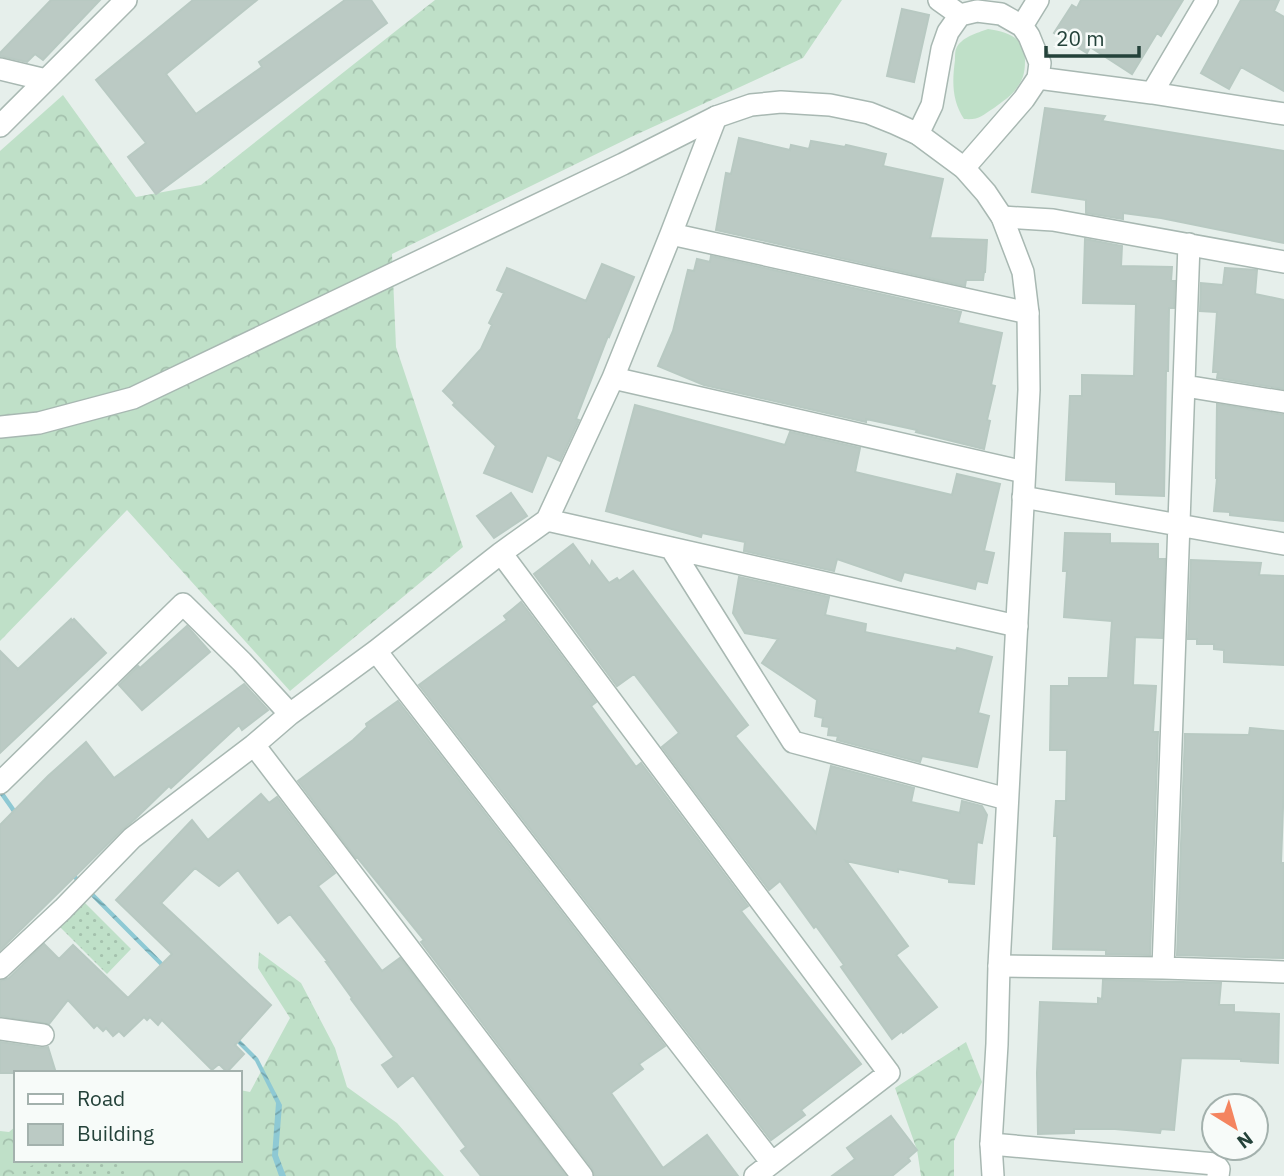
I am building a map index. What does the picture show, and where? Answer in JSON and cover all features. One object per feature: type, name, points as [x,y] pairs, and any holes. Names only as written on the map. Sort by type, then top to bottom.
[{"type":"street","points":[[0,126],[126,0]]},
{"type":"street","points":[[939,0],[960,15]]},
{"type":"street","points":[[1022,26],[1038,0]]},
{"type":"street","points":[[1152,93],[1207,0]]},
{"type":"street","points":[[918,134],[932,105],[948,32],[960,15],[977,11],[1001,15],[1022,26],[1040,63],[1038,78],[1024,99],[964,168]]},
{"type":"street","points":[[0,69],[46,80]]},
{"type":"street","points":[[1038,78],[1284,114]]},
{"type":"street","points":[[0,427],[39,423],[133,398],[716,117],[751,105],[806,103],[869,113],[918,134],[964,168],[1002,217],[1023,272],[1028,313],[1029,390],[999,966],[991,1144],[993,1176]]},
{"type":"street","points":[[0,968],[63,909],[132,838],[254,745],[290,714],[547,520],[613,378],[716,117]]},
{"type":"street","points":[[1002,217],[1053,220],[1284,262]]},
{"type":"street","points":[[671,234],[1028,313]]},
{"type":"street","points":[[1163,968],[1189,244]]},
{"type":"street","points":[[613,378],[1024,472]]},
{"type":"street","points":[[1185,386],[1284,402]]},
{"type":"street","points":[[1023,497],[1284,544]]},
{"type":"street","points":[[547,520],[1017,626]]},
{"type":"street","points":[[671,548],[793,743],[1007,799]]},
{"type":"street","points":[[501,553],[889,1073],[755,1176]]},
{"type":"street","points":[[0,783],[183,604],[243,662],[290,714]]},
{"type":"street","points":[[376,651],[772,1163]]},
{"type":"street","points":[[254,745],[582,1176]]},
{"type":"street","points":[[999,966],[1284,972]]},
{"type":"street","points":[[0,1030],[43,1035]]},
{"type":"street","points":[[991,1144],[1215,1164],[1219,1169],[1217,1176]]},
{"type":"green space","points":[[435,0],[842,0],[803,58],[631,137],[392,254],[396,347],[463,547],[290,691],[127,510],[0,641],[0,151],[63,95],[136,197],[201,185]]},
{"type":"green space","points":[[988,29],[1014,37],[1022,46],[1024,74],[1016,90],[1004,101],[980,117],[964,119],[954,91],[956,50],[965,38]]},
{"type":"green space","points":[[84,902],[131,949],[107,974],[59,926]]},
{"type":"green space","points":[[259,952],[301,983],[335,1048],[347,1087],[397,1123],[444,1176],[0,1176],[0,1131],[9,1132],[14,1128],[14,1162],[242,1162],[242,1090],[250,1092],[290,1018],[258,968]]},
{"type":"green space","points":[[966,1042],[982,1082],[954,1141],[954,1176],[921,1176],[917,1150],[895,1088]]},
{"type":"green space","points":[[40,1162],[120,1162],[126,1176],[9,1176]]},
{"type":"water","points":[[0,787],[28,827],[258,1058],[282,1105],[278,1155],[286,1176],[279,1176],[272,1156],[276,1103],[255,1061],[24,829],[0,795]]},
{"type":"building","points":[[51,0],[100,0],[43,60],[35,54],[27,62],[0,56],[0,53]]},
{"type":"building","points":[[193,0],[257,0],[166,74],[196,114],[262,67],[259,62],[345,0],[371,0],[387,23],[156,194],[128,157],[146,143],[96,80]]},
{"type":"building","points":[[1081,0],[1183,0],[1161,36],[1157,33],[1132,74],[1090,47],[1087,53],[1054,33],[1072,5],[1077,8]]},
{"type":"building","points":[[1241,0],[1279,0],[1274,11],[1284,17],[1284,91],[1241,67],[1229,89],[1201,73]]},
{"type":"building","points":[[902,9],[929,15],[914,82],[887,76]]},
{"type":"building","points":[[1045,108],[1105,116],[1102,121],[1284,151],[1284,243],[1161,218],[1123,213],[1123,219],[1086,213],[1086,200],[1032,192]]},
{"type":"building","points":[[739,138],[790,150],[791,145],[809,149],[811,141],[845,147],[846,145],[886,154],[883,166],[943,179],[930,238],[987,240],[983,280],[966,280],[965,286],[716,230],[726,173],[731,174]]},
{"type":"building","points":[[1085,239],[1122,246],[1121,266],[1172,267],[1171,281],[1175,281],[1174,308],[1169,308],[1164,496],[1116,494],[1116,482],[1066,480],[1070,396],[1082,396],[1082,375],[1134,376],[1136,304],[1083,303]]},
{"type":"building","points":[[711,256],[961,312],[958,323],[1002,333],[991,385],[995,386],[984,449],[916,432],[917,430],[866,419],[866,422],[704,385],[658,366],[673,331],[688,270],[694,271],[697,259],[710,262]]},
{"type":"building","points":[[602,264],[634,277],[576,419],[579,420],[560,461],[547,455],[532,492],[484,473],[496,446],[453,405],[455,403],[443,391],[481,349],[492,325],[489,323],[504,293],[497,290],[507,268],[586,301]]},
{"type":"building","points":[[1225,268],[1257,270],[1255,294],[1284,300],[1284,389],[1217,378],[1218,372],[1213,372],[1217,312],[1200,311],[1201,283],[1223,285]]},
{"type":"building","points":[[1217,404],[1284,415],[1284,521],[1214,511]]},
{"type":"building","points":[[635,405],[785,445],[790,432],[860,448],[855,472],[952,495],[957,474],[1000,484],[984,551],[994,553],[987,583],[977,581],[975,589],[904,572],[901,581],[837,559],[834,571],[744,551],[745,542],[702,533],[701,537],[606,511]]},
{"type":"building","points":[[511,493],[527,516],[494,538],[477,516]]},
{"type":"building","points":[[1065,533],[1110,534],[1110,543],[1158,544],[1158,559],[1165,559],[1162,638],[1135,637],[1133,685],[1156,686],[1153,732],[1158,732],[1150,955],[1106,954],[1106,950],[1053,949],[1056,801],[1066,801],[1067,750],[1050,750],[1051,686],[1069,686],[1069,678],[1108,678],[1112,621],[1064,617],[1067,571],[1063,571]]},
{"type":"building","points":[[573,544],[590,567],[592,561],[609,583],[617,578],[619,581],[633,571],[748,725],[735,736],[816,833],[831,766],[914,788],[911,802],[960,813],[962,801],[982,806],[987,815],[982,843],[977,842],[974,884],[949,882],[949,879],[846,861],[908,946],[896,955],[937,1007],[903,1033],[902,1031],[892,1039],[841,967],[844,965],[780,881],[769,890],[662,747],[679,733],[634,674],[617,686],[534,574]]},
{"type":"building","points":[[1191,560],[1261,563],[1259,575],[1284,576],[1284,665],[1224,662],[1224,650],[1214,649],[1214,644],[1197,644],[1197,639],[1188,639]]},
{"type":"building","points":[[739,577],[829,597],[825,615],[866,624],[865,632],[992,657],[978,713],[989,716],[977,767],[922,756],[920,762],[837,740],[838,736],[828,735],[829,727],[822,726],[823,718],[815,716],[817,700],[762,663],[778,639],[745,633],[733,613]]},
{"type":"building","points":[[521,602],[596,702],[591,706],[636,767],[641,763],[748,906],[741,911],[861,1064],[801,1110],[805,1115],[771,1140],[419,685],[507,620],[504,616]]},
{"type":"building","points":[[71,619],[106,653],[0,753],[0,651],[18,669]]},
{"type":"building","points":[[187,626],[210,652],[142,710],[119,685]]},
{"type":"building","points":[[244,684],[268,710],[242,730],[239,725],[171,788],[169,786],[0,950],[0,825],[86,742],[114,778]]},
{"type":"building","points":[[398,701],[665,1046],[639,1064],[643,1069],[611,1093],[663,1168],[707,1135],[738,1176],[595,1176],[592,1168],[421,942],[424,940],[356,858],[298,781],[353,740],[367,727],[366,724]]},
{"type":"building","points":[[1250,728],[1284,731],[1281,863],[1284,863],[1283,958],[1177,955],[1185,734],[1249,735]]},
{"type":"building","points":[[261,794],[269,803],[277,797],[335,873],[318,886],[382,971],[400,958],[566,1176],[481,1176],[461,1151],[466,1147],[413,1075],[398,1087],[382,1065],[394,1057],[351,999],[328,962],[290,914],[278,923],[238,870],[219,886],[195,868],[161,903],[271,1005],[235,1045],[244,1054],[228,1071],[219,1064],[212,1070],[162,1020],[158,1025],[150,1017],[147,1020],[144,1017],[124,1036],[119,1031],[113,1036],[106,1028],[103,1031],[97,1025],[94,1028],[68,1000],[49,1024],[0,1016],[0,981],[9,978],[44,944],[59,959],[73,945],[128,998],[172,954],[116,900],[192,820],[208,840]]},
{"type":"building","points":[[1103,980],[1221,983],[1219,1005],[1234,1005],[1234,1012],[1279,1014],[1278,1063],[1181,1058],[1174,1130],[1161,1129],[1160,1133],[1074,1129],[1074,1133],[1038,1134],[1040,1002],[1098,1004],[1098,998],[1102,999]]},
{"type":"building","points":[[0,1042],[48,1047],[55,1071],[14,1071],[0,1073]]},
{"type":"building","points":[[891,1116],[917,1150],[908,1158],[910,1161],[892,1176],[832,1176],[855,1159],[847,1148]]}]
